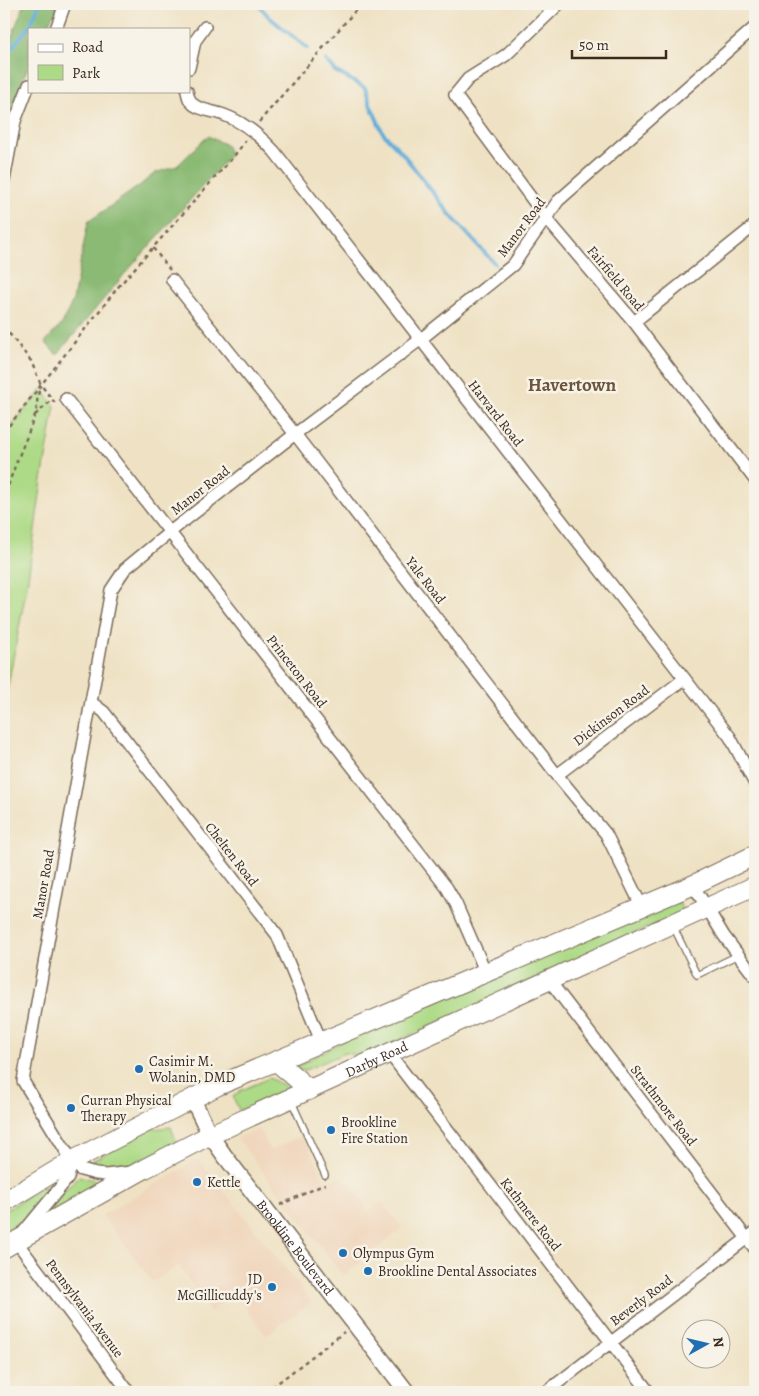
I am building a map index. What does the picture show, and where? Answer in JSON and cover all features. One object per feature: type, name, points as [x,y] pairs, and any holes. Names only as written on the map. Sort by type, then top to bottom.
[{"type":"main road","points":[[4,1202],[72,1161],[192,1098],[322,1041],[693,885],[755,855]]},
{"type":"main road","name":"Darby Road","points":[[10,1244],[144,1169],[210,1135],[755,886]]},
{"type":"main road","points":[[276,1061],[310,1090]]},
{"type":"street","points":[[56,28],[65,4]]},
{"type":"street","name":"Fairfield Road","points":[[559,4],[506,55],[468,80],[455,95],[546,218],[634,322],[755,480]]},
{"type":"street","points":[[190,64],[195,41],[205,27]]},
{"type":"street","name":"Manor Road","points":[[144,1169],[125,1174],[106,1175],[81,1170],[72,1161],[22,1082],[111,590],[125,570],[170,532],[421,339],[513,265],[558,202],[755,27]]},
{"type":"street","points":[[4,180],[15,121],[28,88]]},
{"type":"street","name":"Harvard Road","points":[[187,92],[191,102],[196,106],[229,117],[253,131],[274,151],[730,737],[755,784]]},
{"type":"street","points":[[634,322],[755,225]]},
{"type":"street","name":"Yale Road","points":[[172,280],[295,434],[557,775],[606,834],[642,907]]},
{"type":"street","name":"Princeton Road","points":[[66,399],[446,888],[456,904],[486,973]]},
{"type":"street","name":"Dickinson Road","points":[[557,775],[684,679]]},
{"type":"street","name":"Chelten Road","points":[[91,702],[104,712],[277,935],[322,1041]]},
{"type":"street","points":[[693,885],[724,936],[755,977]]},
{"type":"street","name":"Strathmore Road","points":[[549,980],[751,1235],[755,1249]]},
{"type":"street","name":"Kathmere Road","points":[[388,1053],[649,1392]]},
{"type":"street","name":"Brookline Boulevard","points":[[192,1098],[210,1135],[407,1392]]},
{"type":"street","points":[[10,1244],[68,1178],[72,1161]]},
{"type":"street","name":"Beverly Road","points":[[546,1392],[751,1235]]},
{"type":"street","name":"Pennsylvania Avenue","points":[[10,1244],[129,1392]]},
{"type":"lane","points":[[672,924],[697,976],[738,955]]},
{"type":"lane","points":[[290,1098],[325,1175]]},
{"type":"path","points":[[4,432],[119,286],[234,156],[276,100],[361,4]]},
{"type":"path","points":[[152,248],[170,269],[166,273],[172,280]]},
{"type":"path","points":[[4,327],[31,361],[41,385],[52,400],[55,403],[66,399]]},
{"type":"path","points":[[4,501],[9,478],[35,415],[38,404],[37,397],[41,385]]},
{"type":"path","points":[[35,415],[52,400]]},
{"type":"path","points":[[267,1211],[329,1182],[325,1175]]},
{"type":"path","points":[[266,1392],[354,1324]]},
{"type":"shaded area","points":[[259,1129],[270,1150],[304,1135],[325,1182],[343,1176],[369,1211],[382,1201],[402,1228],[343,1276],[237,1138]]},
{"type":"shaded area","points":[[199,1159],[312,1302],[266,1335],[234,1293],[210,1312],[179,1265],[153,1282],[102,1215]]},
{"type":"green space","points":[[24,4],[57,4],[56,10],[46,28],[28,28],[28,67],[5,125],[4,52]]},
{"type":"green space","points":[[208,136],[226,145],[230,155],[123,276],[57,355],[45,342],[62,324],[73,300],[88,222],[155,173],[177,166]]},
{"type":"green space","points":[[42,389],[55,406],[27,586],[4,706],[4,435]]},
{"type":"green space","points":[[677,900],[684,911],[364,1056],[345,1053],[303,1071],[298,1069],[298,1066],[350,1037]]},
{"type":"green space","points":[[269,1078],[289,1089],[266,1101],[239,1110],[233,1097],[240,1091]]},
{"type":"green space","points":[[171,1127],[177,1143],[116,1171],[82,1166],[152,1129]]},
{"type":"green space","points":[[79,1176],[102,1182],[41,1218],[41,1215]]},
{"type":"green space","points":[[59,1178],[61,1180],[4,1237],[4,1211]]},
{"type":"waterway","points":[[4,57],[31,24],[39,4]]},
{"type":"waterway","points":[[258,4],[269,17],[307,48]]},
{"type":"waterway","points":[[326,60],[335,71],[365,88],[383,133],[403,154],[452,217],[495,264]]},
{"type":"place","name":"Casimir M. Wolanin, DMD","points":[[139,1069]]},
{"type":"place","name":"Curran Physical Therapy","points":[[71,1108]]},
{"type":"place","name":"Brookline Fire Station","points":[[331,1130]]},
{"type":"place","name":"Kettle","points":[[197,1182]]},
{"type":"place","name":"Olympus Gym","points":[[343,1253]]},
{"type":"place","name":"Brookline Dental Associates","points":[[368,1271]]},
{"type":"place","name":"JD McGillicuddy's","points":[[272,1287]]},
{"type":"district","name":"Havertown","points":[[572,384]]}]
